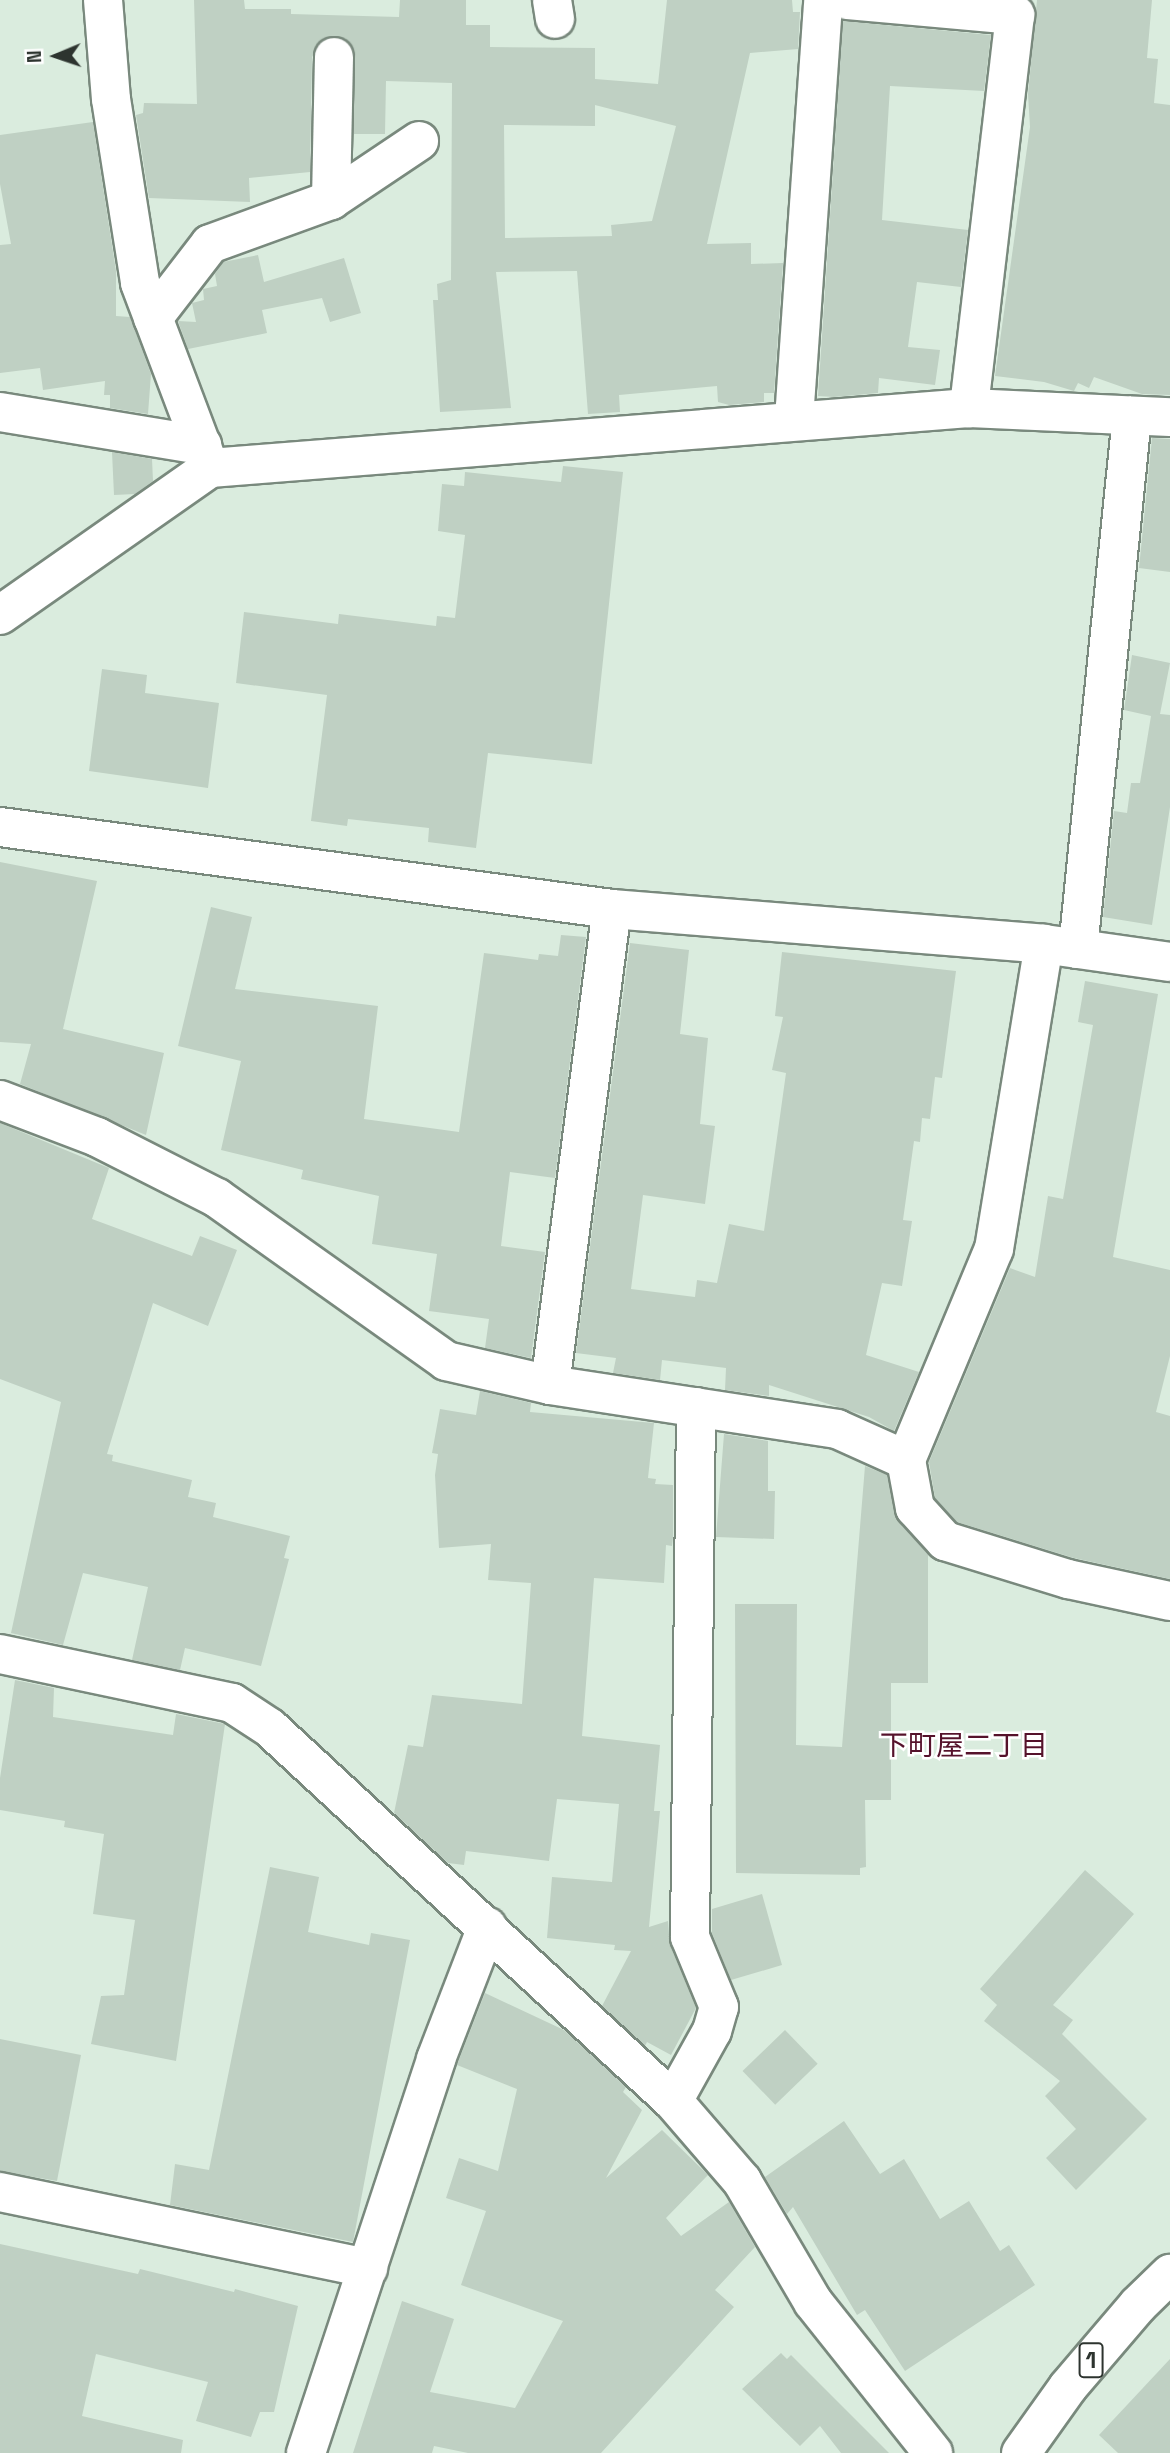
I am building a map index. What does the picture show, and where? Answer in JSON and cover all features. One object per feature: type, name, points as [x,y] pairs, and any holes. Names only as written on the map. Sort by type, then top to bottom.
[{"type":"main road","points":[[103,0],[111,99],[138,270],[153,318],[206,457]]},
{"type":"main road","points":[[794,419],[823,0]]},
{"type":"main road","points":[[847,0],[1015,15],[969,408]]},
{"type":"main road","points":[[331,200],[334,57]]},
{"type":"main road","points":[[153,318],[210,244],[331,200],[419,141]]},
{"type":"main road","points":[[0,412],[206,457],[969,408],[1170,417]]},
{"type":"main road","points":[[1132,416],[1061,946],[994,1249],[906,1460],[915,1508],[945,1541],[1068,1579],[1170,1601]]},
{"type":"main road","points":[[0,615],[206,457]]},
{"type":"main road","points":[[0,827],[612,909],[1061,946],[1170,961]]},
{"type":"main road","points":[[550,1385],[612,909]]},
{"type":"main road","points":[[0,1100],[97,1137],[217,1198],[446,1361],[550,1385],[836,1429],[906,1460]]},
{"type":"main road","points":[[673,2101],[712,2031],[719,2007],[690,1937],[696,1407]]},
{"type":"main road","points":[[0,1654],[232,1703],[270,1728],[673,2101],[742,2180],[813,2302],[933,2453]]},
{"type":"main road","points":[[306,2453],[436,2059],[487,1927]]},
{"type":"main road","points":[[0,2192],[368,2268]]},
{"type":"main road","name":"1","points":[[1021,2453],[1077,2376],[1170,2274]]},
{"type":"building","points":[[194,0],[244,0],[245,9],[291,9],[291,14],[399,17],[400,0],[466,0],[466,25],[490,25],[490,47],[595,48],[595,79],[658,84],[667,0],[792,0],[793,12],[800,12],[798,49],[750,53],[707,244],[751,243],[751,264],[783,263],[774,393],[764,393],[764,402],[729,405],[718,402],[717,386],[619,395],[620,412],[588,414],[577,271],[496,272],[511,408],[440,412],[433,300],[438,300],[437,284],[451,280],[452,83],[386,81],[385,134],[354,134],[353,47],[345,38],[324,38],[312,57],[310,172],[249,178],[250,202],[149,198],[136,115],[143,113],[144,103],[197,104]],"holes":[[[595,105],[676,126],[652,221],[611,225],[612,236],[505,238],[504,125],[595,126]]]},
{"type":"building","points":[[1037,0],[1152,0],[1147,58],[1158,59],[1154,103],[1170,105],[1170,395],[1142,394],[1094,377],[1089,388],[1078,383],[1074,391],[1044,382],[995,376],[1030,127],[1028,94]]},
{"type":"building","points":[[843,21],[991,35],[984,91],[890,86],[882,220],[968,230],[961,287],[917,282],[908,347],[940,350],[935,385],[879,378],[878,393],[834,397],[818,396]]},
{"type":"building","points":[[93,122],[116,271],[116,316],[130,317],[151,374],[148,414],[110,408],[110,395],[104,395],[105,381],[43,390],[40,368],[0,373],[0,245],[11,244],[0,184],[0,135]]},
{"type":"building","points":[[258,255],[264,282],[344,258],[361,313],[330,322],[322,298],[262,310],[267,333],[188,349],[178,321],[196,322],[192,303],[204,300],[203,289],[217,286],[215,274],[223,262]]},
{"type":"building","points":[[1152,438],[1170,439],[1170,572],[1139,568]]},
{"type":"building","points":[[112,452],[152,459],[153,481],[135,494],[114,495]]},
{"type":"building","points":[[563,466],[623,472],[592,764],[488,753],[476,848],[428,842],[429,828],[348,819],[347,826],[311,821],[327,695],[236,683],[244,612],[338,624],[339,614],[436,626],[437,616],[455,618],[465,535],[438,531],[442,484],[464,486],[465,472],[561,482]]},
{"type":"building","points":[[1132,655],[1170,663],[1160,714],[1170,715],[1170,807],[1152,925],[1103,917],[1114,811],[1127,813],[1131,783],[1140,783],[1151,716],[1124,710]]},
{"type":"building","points":[[102,669],[147,675],[145,693],[219,703],[208,788],[89,771]]},
{"type":"building","points":[[0,862],[97,881],[63,1029],[164,1053],[146,1135],[20,1084],[31,1044],[0,1042]]},
{"type":"building","points":[[211,907],[252,917],[235,989],[378,1006],[364,1119],[459,1132],[484,953],[538,960],[539,954],[558,956],[561,935],[586,937],[555,1178],[510,1172],[501,1246],[545,1252],[531,1358],[485,1348],[489,1319],[429,1311],[437,1254],[372,1244],[379,1196],[301,1179],[303,1170],[221,1150],[241,1061],[178,1046]]},
{"type":"building","points":[[630,943],[689,950],[680,1034],[708,1038],[700,1124],[715,1126],[705,1204],[643,1195],[631,1289],[695,1297],[697,1280],[717,1283],[729,1224],[764,1231],[786,1073],[772,1070],[783,1017],[775,1016],[782,952],[956,971],[942,1078],[935,1077],[930,1119],[922,1118],[920,1142],[914,1141],[903,1220],[912,1221],[902,1286],[882,1283],[866,1355],[919,1372],[894,1431],[869,1417],[769,1385],[769,1396],[725,1390],[726,1368],[662,1360],[660,1380],[613,1373],[616,1358],[576,1353]]},
{"type":"building","points":[[1085,981],[1158,994],[1113,1257],[1170,1270],[1170,1356],[1156,1412],[1170,1416],[1170,1579],[1074,1558],[957,1522],[935,1498],[929,1462],[1010,1268],[1035,1277],[1048,1196],[1063,1199],[1093,1025],[1078,1022]]},
{"type":"building","points":[[0,1123],[109,1168],[92,1219],[192,1256],[200,1236],[237,1250],[208,1326],[153,1303],[107,1454],[113,1455],[112,1461],[192,1480],[188,1497],[216,1503],[213,1517],[290,1536],[284,1558],[289,1559],[261,1666],[185,1648],[180,1670],[132,1660],[148,1587],[83,1573],[63,1645],[11,1633],[61,1402],[0,1379]]},
{"type":"building","points":[[480,1391],[531,1403],[530,1412],[654,1423],[648,1478],[656,1479],[655,1484],[673,1485],[673,1537],[672,1546],[666,1545],[664,1583],[594,1578],[582,1736],[660,1745],[654,1811],[660,1811],[649,1927],[668,1921],[670,1945],[696,2008],[671,2055],[647,2042],[645,2046],[602,2006],[631,1951],[614,1950],[615,1945],[547,1938],[552,1877],[612,1882],[619,1804],[557,1799],[549,1861],[466,1851],[464,1865],[448,1863],[394,1813],[408,1745],[423,1747],[432,1695],[522,1704],[531,1583],[488,1580],[491,1544],[439,1548],[435,1475],[438,1454],[432,1453],[440,1409],[476,1415]]},
{"type":"building","points":[[724,1434],[768,1441],[768,1491],[775,1491],[774,1539],[716,1537]]},
{"type":"building","points":[[865,1466],[887,1475],[898,1522],[928,1554],[928,1683],[891,1683],[891,1800],[865,1800],[866,1867],[860,1868],[860,1875],[736,1873],[735,1604],[797,1604],[796,1745],[842,1747]]},
{"type":"building","points":[[15,1680],[54,1688],[53,1717],[173,1735],[176,1714],[225,1724],[176,2061],[91,2044],[101,1996],[124,1995],[135,1920],[93,1914],[104,1834],[64,1827],[65,1821],[0,1810],[0,1778]]},
{"type":"building","points":[[270,1867],[319,1877],[308,1932],[369,1945],[371,1933],[410,1940],[353,2242],[170,2205],[175,2164],[209,2170]]},
{"type":"building","points":[[1085,1870],[1134,1914],[1053,2005],[1073,2020],[1062,2034],[1147,2119],[1076,2190],[1046,2158],[1076,2129],[1045,2096],[1060,2081],[984,2021],[997,2005],[980,1989]]},
{"type":"building","points":[[762,1894],[782,1965],[731,1980],[712,1933],[712,1909]]},
{"type":"building","points":[[485,1993],[564,2030],[626,2087],[623,2092],[642,2110],[606,2178],[662,2130],[708,2175],[666,2218],[681,2236],[729,2202],[755,2247],[715,2290],[734,2307],[601,2453],[468,2453],[434,2446],[432,2453],[353,2453],[402,2301],[454,2319],[430,2392],[515,2408],[563,2321],[461,2285],[486,2211],[446,2198],[459,2158],[498,2171],[517,2089],[457,2065]]},
{"type":"building","points":[[785,2030],[818,2064],[775,2105],[743,2071]]},
{"type":"building","points":[[0,2039],[81,2055],[57,2181],[0,2171]]},
{"type":"building","points":[[844,2121],[880,2174],[904,2159],[940,2219],[969,2201],[1000,2251],[1009,2245],[1035,2285],[905,2371],[865,2310],[857,2315],[793,2207],[787,2214],[765,2177]]},
{"type":"building","points":[[0,2244],[138,2274],[140,2269],[234,2292],[235,2289],[298,2306],[274,2412],[260,2412],[251,2437],[196,2421],[208,2382],[96,2354],[82,2416],[183,2440],[181,2453],[0,2453]]},
{"type":"building","points":[[781,2353],[787,2359],[791,2355],[889,2453],[841,2453],[820,2426],[800,2446],[742,2389]]},
{"type":"building","points":[[1170,2359],[1170,2453],[1118,2453],[1099,2435]]},
{"type":"district","name":"下町屋二丁目","points":[[964,1745]]}]
